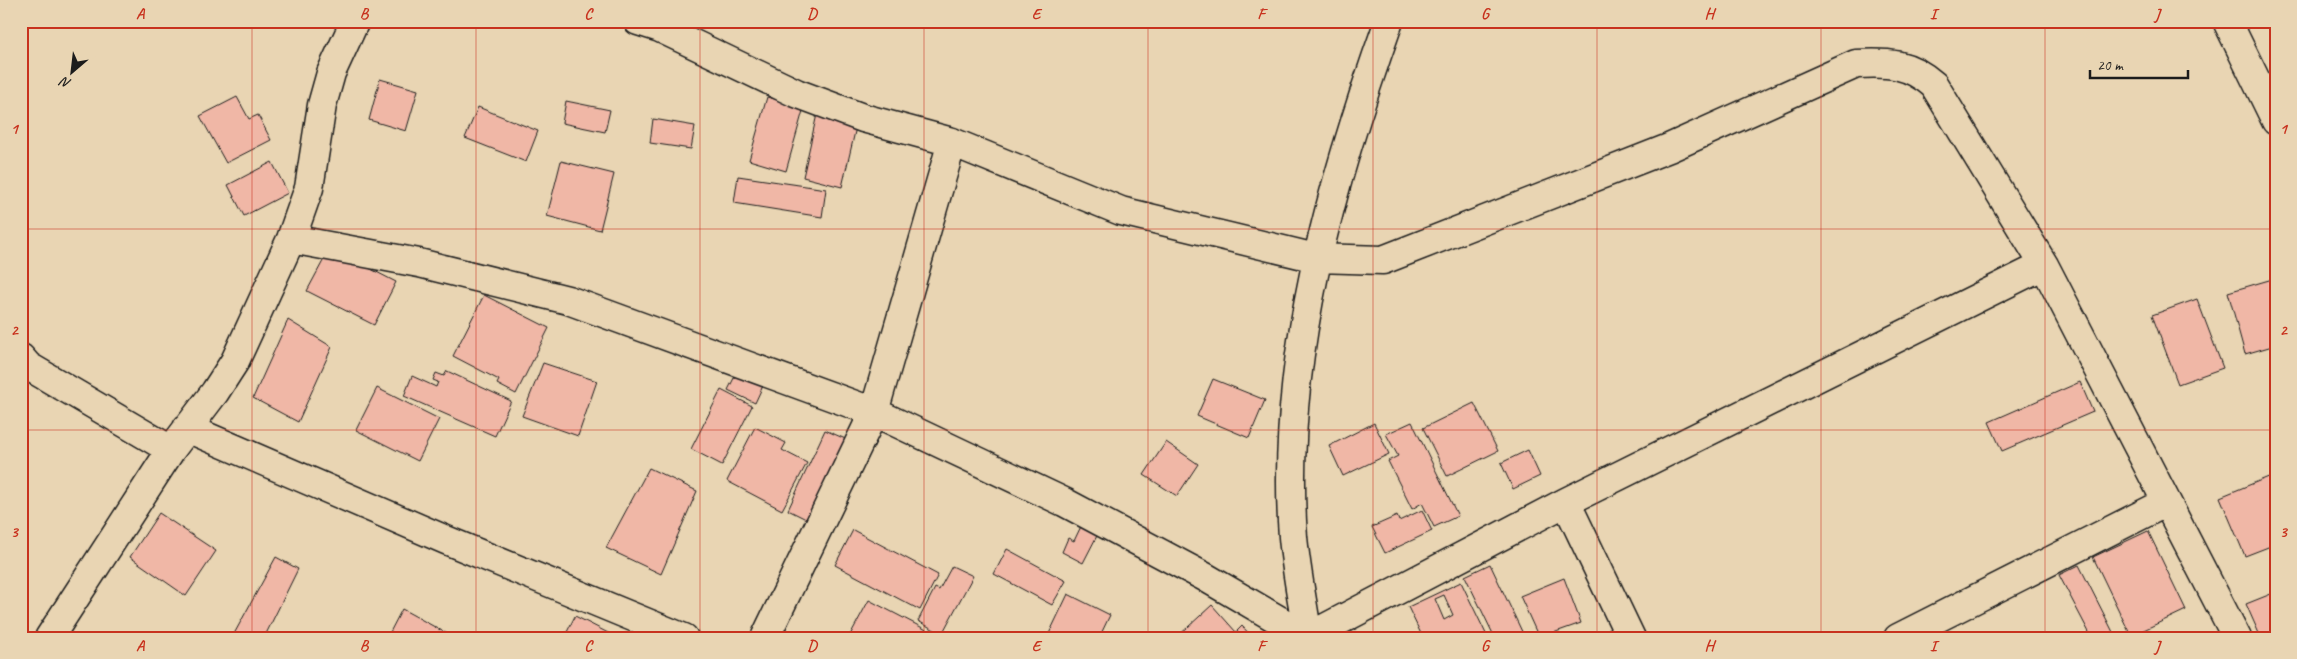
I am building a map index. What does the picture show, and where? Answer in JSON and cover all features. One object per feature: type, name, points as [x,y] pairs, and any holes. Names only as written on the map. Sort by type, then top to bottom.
[{"type":"street","points":[[49,638],[171,450],[215,392],[235,361],[292,239],[309,188],[322,105],[332,73],[355,21]]},
{"type":"street","points":[[638,21],[660,28],[796,93],[863,118],[952,142],[1121,211],[1316,258],[1384,260],[1669,148],[1856,64],[1881,63],[1901,65],[1921,73],[1934,85],[2044,265],[2237,638]]},
{"type":"street","points":[[1308,637],[1294,537],[1292,437],[1299,363],[1316,258],[1359,104],[1389,21]]},
{"type":"street","points":[[2227,21],[2267,81],[2276,121]]},
{"type":"street","points":[[765,638],[874,412],[952,142]]},
{"type":"street","points":[[292,239],[419,263],[568,300],[874,412],[1064,502],[1206,577],[1308,637]]},
{"type":"street","points":[[1308,637],[1566,502],[2044,265]]},
{"type":"street","points":[[24,366],[171,450]]},
{"type":"street","points":[[187,428],[446,540],[684,638]]},
{"type":"street","points":[[1566,502],[1631,638]]},
{"type":"street","points":[[1898,638],[2166,503]]},
{"type":"building","points":[[380,79],[418,90],[406,131],[369,120]]},
{"type":"building","points":[[237,97],[249,119],[258,115],[271,140],[226,163],[200,116]]},
{"type":"building","points":[[767,97],[804,107],[786,171],[749,160]]},
{"type":"building","points":[[566,101],[610,110],[605,132],[562,123]]},
{"type":"building","points":[[478,107],[538,131],[526,162],[465,138]]},
{"type":"building","points":[[817,114],[857,123],[842,187],[803,177]]},
{"type":"building","points":[[653,119],[695,126],[691,149],[650,143]]},
{"type":"building","points":[[561,161],[614,174],[600,230],[547,216]]},
{"type":"building","points":[[272,162],[288,193],[244,216],[228,185]]},
{"type":"building","points":[[738,176],[826,189],[822,217],[734,203]]},
{"type":"building","points":[[330,248],[396,282],[374,325],[307,291]]},
{"type":"building","points":[[2276,278],[2276,345],[2245,354],[2228,292]]},
{"type":"building","points":[[484,295],[549,328],[516,394],[497,384],[499,380],[453,356]]},
{"type":"building","points":[[2197,299],[2223,368],[2178,384],[2152,315]]},
{"type":"building","points":[[288,320],[332,347],[298,422],[253,398]]},
{"type":"building","points":[[543,363],[597,381],[578,436],[522,416]]},
{"type":"building","points":[[741,364],[767,377],[755,403],[728,390]]},
{"type":"building","points":[[447,371],[511,401],[495,436],[404,396],[412,376],[436,387],[438,382],[433,380],[436,373],[444,376]]},
{"type":"building","points":[[1213,379],[1265,400],[1249,438],[1197,416]]},
{"type":"building","points":[[2080,382],[2093,412],[2002,451],[1989,422]]},
{"type":"building","points":[[377,388],[439,419],[418,461],[356,430]]},
{"type":"building","points":[[721,390],[752,406],[722,465],[691,449]]},
{"type":"building","points":[[1474,403],[1498,451],[1447,476],[1423,428]]},
{"type":"building","points":[[1412,422],[1458,516],[1434,527],[1422,503],[1412,509],[1388,461],[1398,456],[1386,434]]},
{"type":"building","points":[[1374,423],[1389,454],[1343,476],[1329,446]]},
{"type":"building","points":[[755,427],[786,443],[782,450],[807,463],[782,510],[727,481]]},
{"type":"building","points":[[825,430],[850,441],[812,522],[788,510]]},
{"type":"building","points":[[1166,442],[1198,464],[1177,496],[1144,475]]},
{"type":"building","points":[[1528,450],[1540,476],[1513,489],[1501,463]]},
{"type":"building","points":[[649,468],[697,491],[661,574],[606,548]]},
{"type":"building","points":[[2276,474],[2276,544],[2245,556],[2220,497]]},
{"type":"building","points":[[1422,510],[1432,531],[1385,553],[1372,527],[1397,516],[1399,521]]},
{"type":"building","points":[[159,513],[216,551],[186,596],[130,557]]},
{"type":"building","points":[[1084,520],[1101,528],[1083,563],[1062,552],[1068,538],[1074,541]]},
{"type":"building","points":[[853,530],[938,575],[920,610],[835,565]]},
{"type":"building","points":[[2148,531],[2186,610],[2131,636],[2093,557]]},
{"type":"building","points":[[1007,549],[1066,581],[1052,605],[994,574]]},
{"type":"building","points":[[276,557],[298,569],[264,638],[242,638],[234,634]]},
{"type":"building","points":[[1490,564],[1525,638],[1495,638],[1465,576]]},
{"type":"building","points":[[2079,565],[2116,638],[2092,638],[2059,575]]},
{"type":"building","points":[[952,566],[973,576],[942,634],[918,621],[935,588],[939,590]]},
{"type":"building","points":[[1564,578],[1581,623],[1539,638],[1520,596]]},
{"type":"building","points":[[1461,582],[1488,638],[1423,638],[1408,607]],"holes":[[[1444,595],[1453,615],[1444,620],[1435,599]]]},
{"type":"building","points":[[2276,592],[2276,638],[2261,638],[2246,604]]},
{"type":"building","points":[[1068,594],[1110,615],[1099,638],[1047,638]]},
{"type":"building","points":[[869,600],[942,638],[849,637]]},
{"type":"building","points":[[1212,605],[1236,632],[1242,626],[1253,638],[1176,638]]},
{"type":"building","points":[[402,609],[455,638],[387,638]]},
{"type":"building","points":[[575,616],[612,635],[610,638],[564,638]]}]
